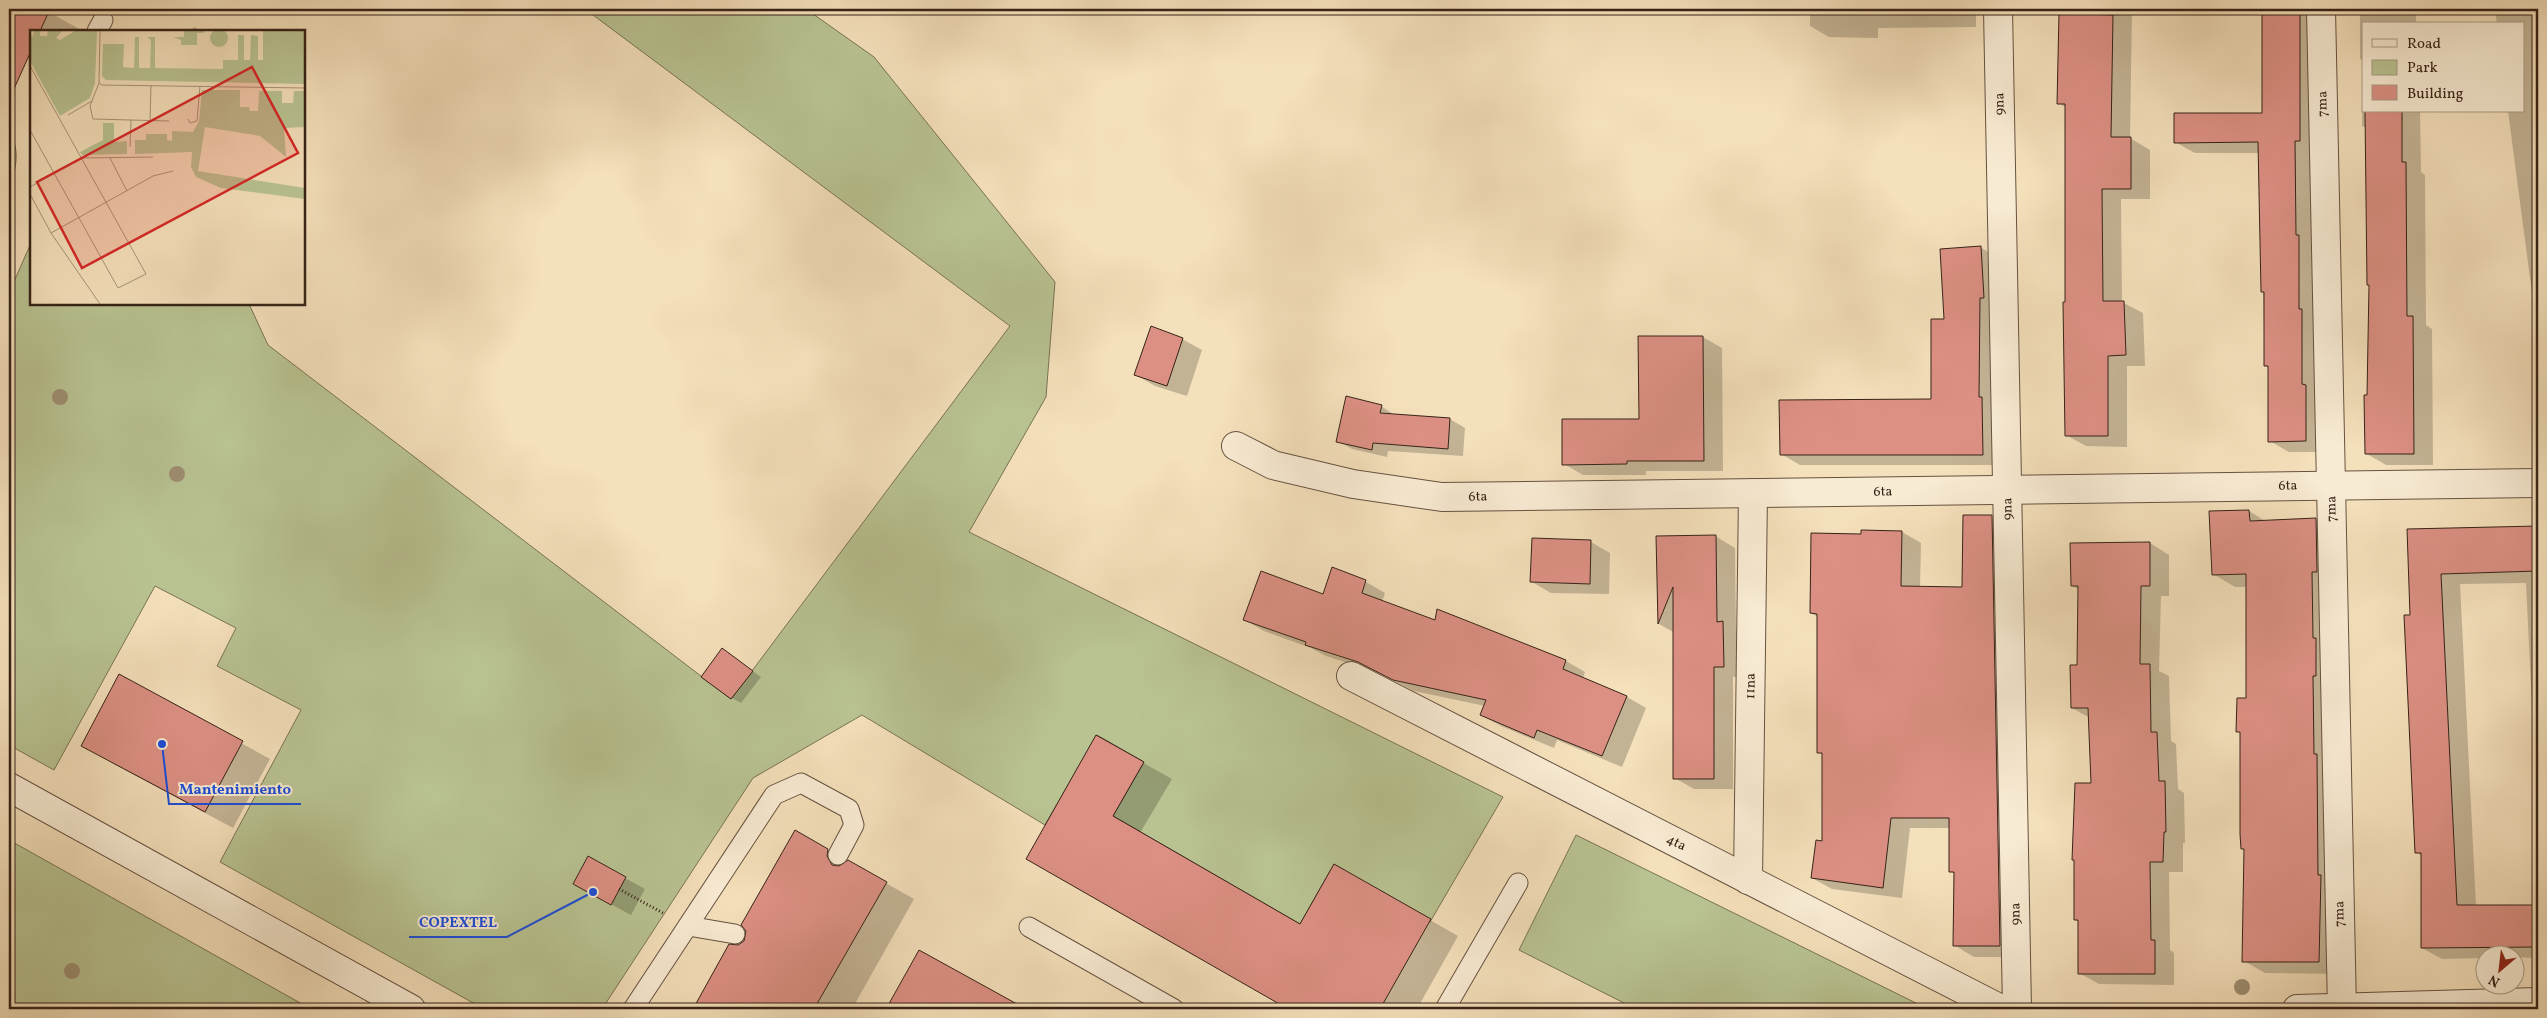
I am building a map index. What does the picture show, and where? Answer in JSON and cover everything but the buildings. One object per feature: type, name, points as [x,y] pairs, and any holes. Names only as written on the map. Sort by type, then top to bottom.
[{"type":"street","name":"9na","points":[[1998,9],[2017,1009]]},
{"type":"street","name":"7ma","points":[[2321,9],[2342,1009]]},
{"type":"street","name":"6ta","points":[[1236,446],[1273,465],[1353,484],[1442,497],[2538,483]]},
{"type":"street","name":"11na","points":[[1748,880],[1753,493]]},
{"type":"street","name":"4ta","points":[[1351,676],[2001,1009]]},
{"type":"street","points":[[9,787],[411,1009]]},
{"type":"street","points":[[2297,1009],[2538,1002]]},
{"type":"lane","points":[[633,1009],[774,795],[801,783],[850,809],[854,825],[838,855]]},
{"type":"lane","points":[[1445,1009],[1518,883]]},
{"type":"lane","points":[[688,926],[735,934]]},
{"type":"lane","points":[[1029,927],[1174,1009]]},
{"type":"path","points":[[619,890],[688,926]]},
{"type":"green space","points":[[585,9],[806,9],[874,57],[1055,282],[1046,397],[969,532],[1503,797],[1430,922],[1334,864],[1300,924],[1113,816],[1144,762],[1097,735],[1045,825],[862,715],[753,778],[602,1009],[484,1009],[220,862],[301,710],[217,666],[236,628],[155,586],[54,770],[9,745],[9,293],[30,245],[30,305],[249,305],[268,345],[731,699],[1010,326]]},
{"type":"green space","points":[[9,130],[15,144],[16,158],[14,173],[9,187]]},
{"type":"green space","points":[[1576,835],[1928,1009],[1636,1009],[1519,950]]},
{"type":"green space","points":[[9,840],[311,1009],[9,1009]]},
{"type":"place","name":"Mantenimiento","points":[[162,744]]},
{"type":"place","name":"COPEXTEL","points":[[593,892]]}]
